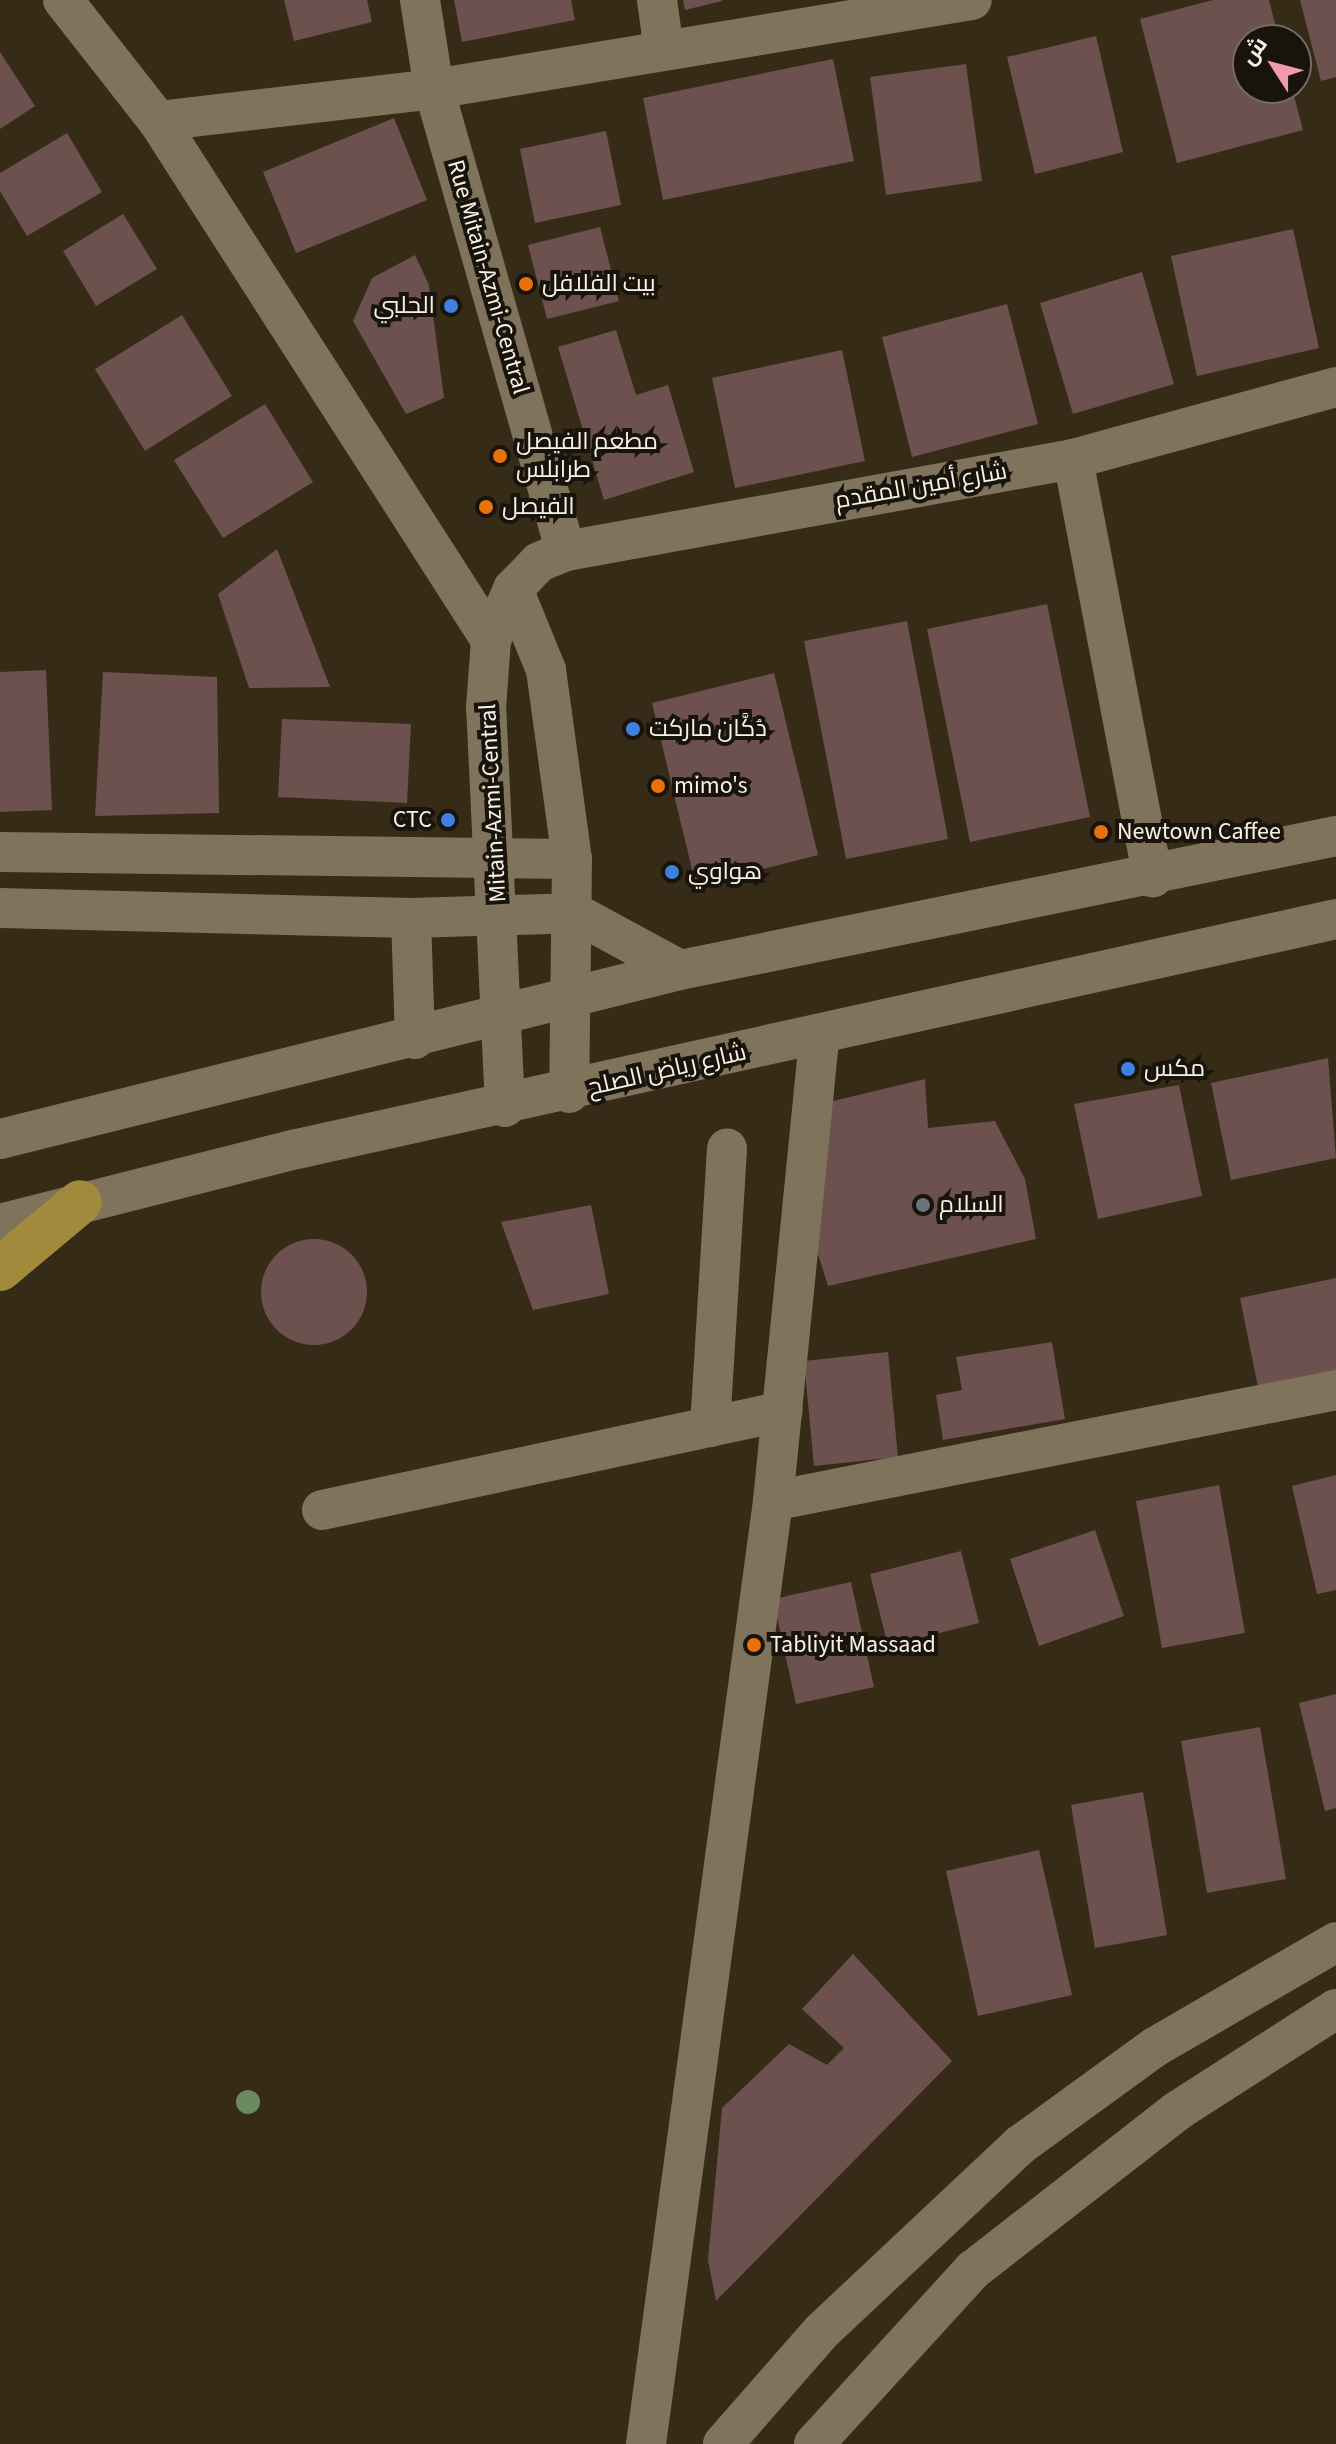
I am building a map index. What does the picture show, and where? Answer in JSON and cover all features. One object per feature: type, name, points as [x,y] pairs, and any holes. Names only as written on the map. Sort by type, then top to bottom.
[{"type":"highway","points":[[0,1269],[80,1202]]},
{"type":"street","points":[[63,0],[158,121],[491,640]]},
{"type":"street","name":"Rue Mitain-Azmi-Central","points":[[420,0],[434,89],[566,551]]},
{"type":"street","points":[[657,0],[664,51]]},
{"type":"street","points":[[158,121],[434,89],[966,1]]},
{"type":"street","name":"شارع أمين المقدم","points":[[513,589],[539,562],[566,551],[1073,459],[1336,387]]},
{"type":"street","points":[[1073,459],[1153,877]]},
{"type":"street","points":[[513,589],[546,670],[572,859],[575,913],[569,1093]]},
{"type":"street","name":"Mitain-Azmi-Central","points":[[505,1107],[505,1015],[486,708],[491,640],[513,589]]},
{"type":"street","points":[[0,1139],[415,1039],[680,970],[1153,877],[1336,836]]},
{"type":"street","points":[[0,852],[572,859]]},
{"type":"street","points":[[0,908],[411,918],[575,913],[680,970]]},
{"type":"street","points":[[411,918],[415,1039]]},
{"type":"street","name":"شارع رياض الصلح","points":[[0,1224],[80,1202],[1336,919]]},
{"type":"street","points":[[646,2444],[773,1501],[820,1034]]},
{"type":"street","points":[[710,1427],[727,1149]]},
{"type":"street","points":[[773,1501],[1336,1390]]},
{"type":"street","points":[[322,1510],[782,1411]]},
{"type":"street","points":[[723,2444],[822,2331],[1020,2145],[1155,2047],[1336,1942]]},
{"type":"street","points":[[814,2444],[973,2270],[1177,2111],[1336,2009]]},
{"type":"building","points":[[284,0],[367,0],[372,22],[294,41]]},
{"type":"building","points":[[454,0],[571,0],[575,20],[462,42]]},
{"type":"building","points":[[683,0],[722,0],[722,1],[685,10]]},
{"type":"building","points":[[1213,0],[1269,0],[1275,24],[1232,24],[1232,104],[1296,104],[1303,130],[1177,163],[1140,19]]},
{"type":"building","points":[[1300,0],[1336,0],[1336,77],[1321,81],[1312,46],[1312,24],[1306,24]]},
{"type":"building","points":[[1096,36],[1123,152],[1035,174],[1007,57]]},
{"type":"building","points":[[0,52],[35,106],[0,129]]},
{"type":"building","points":[[833,59],[854,161],[663,200],[643,98]]},
{"type":"building","points":[[966,64],[982,181],[886,195],[870,77]]},
{"type":"building","points":[[394,118],[427,200],[296,253],[263,172]]},
{"type":"building","points":[[606,131],[621,205],[535,223],[520,149]]},
{"type":"building","points":[[67,133],[102,192],[27,236],[0,191],[0,173]]},
{"type":"building","points":[[123,214],[157,269],[96,306],[63,251]]},
{"type":"building","points":[[600,227],[619,301],[547,319],[528,245]]},
{"type":"building","points":[[1293,229],[1319,348],[1197,376],[1171,256]]},
{"type":"building","points":[[415,255],[429,285],[444,398],[406,414],[353,321],[372,278]]},
{"type":"building","points":[[1142,272],[1174,384],[1073,414],[1040,303]]},
{"type":"building","points":[[1007,304],[1038,424],[912,457],[882,337]]},
{"type":"building","points":[[182,315],[232,396],[145,451],[95,369]]},
{"type":"building","points":[[616,330],[636,395],[668,385],[694,472],[604,500],[558,347]]},
{"type":"building","points":[[842,350],[865,461],[735,488],[712,378]]},
{"type":"building","points":[[265,404],[313,482],[223,538],[174,460]]},
{"type":"building","points":[[277,549],[330,687],[249,688],[218,594]]},
{"type":"building","points":[[1047,604],[1090,817],[970,842],[927,629]]},
{"type":"building","points":[[907,621],[948,839],[846,859],[804,641]]},
{"type":"building","points":[[46,670],[52,810],[0,812],[0,672]]},
{"type":"building","points":[[103,672],[217,677],[219,813],[95,816]]},
{"type":"building","points":[[774,673],[818,855],[696,886],[652,703]]},
{"type":"building","points":[[282,719],[411,724],[407,803],[278,797]]},
{"type":"building","points":[[1328,1058],[1336,1158],[1231,1180],[1211,1083]]},
{"type":"building","name":"السلام","points":[[925,1079],[928,1128],[995,1121],[1025,1179],[1036,1239],[828,1286],[811,1232],[825,1103]]},
{"type":"building","points":[[1179,1085],[1202,1196],[1098,1219],[1074,1104]]},
{"type":"building","points":[[591,1205],[609,1294],[533,1310],[501,1222]]},
{"type":"building","points":[[314,1239],[334,1243],[351,1255],[363,1272],[367,1292],[363,1312],[351,1329],[334,1341],[314,1345],[294,1341],[277,1329],[265,1312],[261,1292],[265,1272],[277,1255],[294,1243]]},
{"type":"building","points":[[1336,1278],[1336,1371],[1258,1387],[1240,1298]]},
{"type":"building","points":[[1052,1342],[1065,1419],[943,1440],[936,1395],[962,1390],[956,1357]]},
{"type":"building","points":[[888,1352],[898,1457],[814,1466],[804,1361]]},
{"type":"building","points":[[1336,1475],[1336,1590],[1317,1594],[1292,1486]]},
{"type":"building","points":[[1219,1485],[1245,1633],[1162,1648],[1136,1501]]},
{"type":"building","points":[[1095,1530],[1124,1616],[1039,1646],[1010,1559]]},
{"type":"building","points":[[961,1551],[979,1623],[888,1646],[870,1574]]},
{"type":"building","points":[[851,1582],[874,1687],[796,1704],[773,1599]]},
{"type":"building","points":[[1336,1694],[1336,1808],[1325,1811],[1299,1703]]},
{"type":"building","points":[[1260,1727],[1286,1879],[1207,1893],[1181,1741]]},
{"type":"building","points":[[1143,1792],[1167,1935],[1095,1948],[1071,1805]]},
{"type":"building","points":[[1039,1850],[1072,1995],[978,2016],[946,1871]]},
{"type":"building","points":[[853,1954],[952,2061],[716,2301],[708,2260],[722,2108],[789,2044],[827,2065],[844,2048],[802,2009]]},
{"type":"place","name":"بيت الفلافل","points":[[526,284]]},
{"type":"place","name":"الحلبي","points":[[451,306]]},
{"type":"place","name":"مطعم الفيصل طرابلس","points":[[500,456]]},
{"type":"place","name":"الفيصل","points":[[486,507]]},
{"type":"place","name":"دُكَّان ماركت","points":[[633,729]]},
{"type":"place","name":"mimo's","points":[[658,786]]},
{"type":"place","name":"CTC","points":[[448,820]]},
{"type":"place","name":"Newtown Caffee","points":[[1101,832]]},
{"type":"place","name":"هواوي","points":[[672,872]]},
{"type":"place","name":"مكس","points":[[1128,1069]]},
{"type":"place","name":"السلام","points":[[923,1205]]},
{"type":"place","name":"Tabliyit Massaad","points":[[754,1645]]}]
